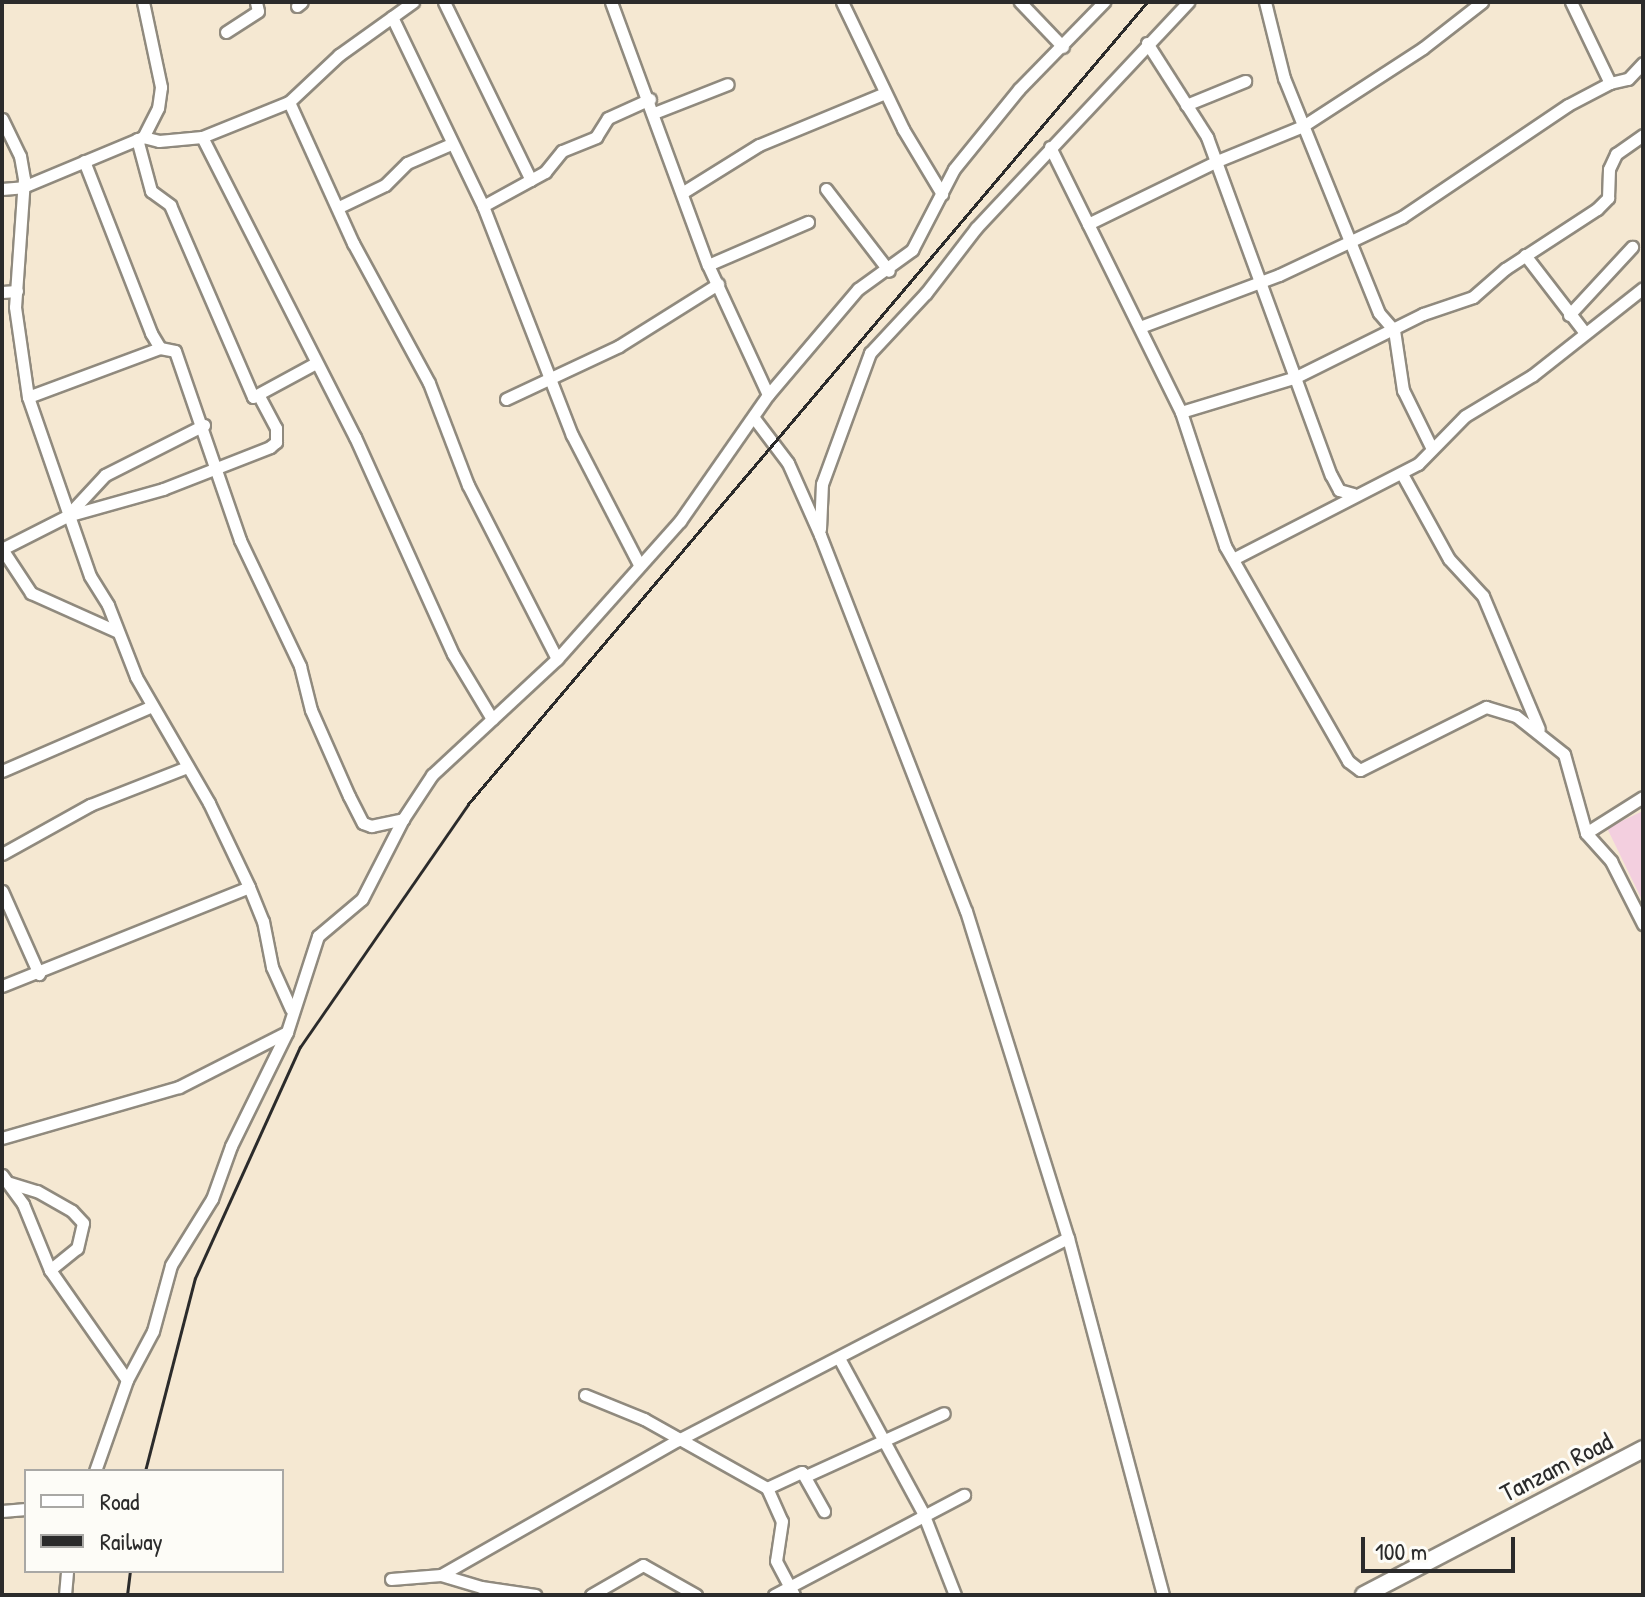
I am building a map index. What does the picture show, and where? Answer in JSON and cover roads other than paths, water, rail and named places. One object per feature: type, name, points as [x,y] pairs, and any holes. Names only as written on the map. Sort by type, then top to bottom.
[{"type":"highway","name":"Tanzam Road","points":[[1364,1595],[1643,1449]]},
{"type":"street","points":[[143,2],[161,87],[158,108],[140,138],[151,191],[170,205],[253,397],[314,364]]},
{"type":"street","points":[[226,32],[258,11],[256,2]]},
{"type":"street","points":[[2,189],[23,187],[140,138],[159,141],[202,137],[289,102],[339,55],[413,2]]},
{"type":"street","points":[[444,2],[531,180]]},
{"type":"street","points":[[611,2],[685,191],[708,265],[768,395]]},
{"type":"street","points":[[842,2],[885,93],[942,194]]},
{"type":"street","points":[[1020,2],[1063,47]]},
{"type":"street","points":[[96,1469],[127,1380],[153,1331],[171,1265],[212,1199],[231,1146],[287,1032],[291,1009],[318,936],[362,899],[403,819],[432,775],[557,659],[708,487],[741,429],[754,418],[768,395],[858,289],[889,271],[925,233],[954,169],[1019,89],[1104,2]]},
{"type":"street","points":[[820,535],[822,484],[870,353],[1050,147],[1188,2]]},
{"type":"street","points":[[1265,2],[1303,126],[1379,313],[1394,330],[1403,390],[1431,447]]},
{"type":"street","points":[[1088,224],[1217,161],[1303,126],[1423,48],[1482,2]]},
{"type":"street","points":[[1571,2],[1610,83]]},
{"type":"street","points":[[392,17],[483,206],[549,376],[604,503],[639,564]]},
{"type":"street","points":[[1147,43],[1217,161],[1331,475],[1339,490],[1353,494]]},
{"type":"street","points":[[1140,327],[1262,279],[1402,217],[1556,113],[1610,83],[1628,79],[1643,63]]},
{"type":"street","points":[[1186,105],[1245,81]]},
{"type":"street","points":[[654,113],[728,84]]},
{"type":"street","points":[[685,191],[759,145],[885,93]]},
{"type":"street","points":[[483,206],[531,180],[562,151],[596,137],[608,118],[650,99]]},
{"type":"street","points":[[289,102],[359,256],[429,383],[462,471],[557,659]]},
{"type":"street","points":[[2,119],[20,156],[23,187],[16,329],[28,397],[67,516],[116,631],[152,706],[249,887],[263,921],[272,967],[291,1009]]},
{"type":"street","points":[[1181,412],[1296,377],[1394,330],[1473,297],[1525,255],[1585,220],[1608,198],[1612,162],[1643,135]]},
{"type":"street","points":[[202,137],[314,364],[355,437],[453,654],[492,719]]},
{"type":"street","points":[[339,207],[385,185],[407,163],[451,144]]},
{"type":"street","points":[[1050,147],[1181,412],[1214,521],[1354,769],[1486,707],[1516,716],[1540,730],[1564,754],[1586,833],[1611,861],[1643,924]]},
{"type":"street","points":[[84,161],[160,348]]},
{"type":"street","points":[[826,189],[889,271]]},
{"type":"street","points":[[708,265],[808,222]]},
{"type":"street","points":[[1569,315],[1632,247]]},
{"type":"street","points":[[1525,255],[1585,333]]},
{"type":"street","points":[[506,399],[549,376],[619,346],[718,284]]},
{"type":"street","points":[[1233,559],[1353,494],[1402,474],[1465,416],[1533,375],[1643,288]]},
{"type":"street","points":[[2,292],[17,291]]},
{"type":"street","points":[[28,397],[160,348],[175,351],[204,425],[240,540],[300,666],[311,710],[363,823],[371,826],[403,819]]},
{"type":"street","points":[[116,631],[31,593],[2,549],[67,516],[163,489],[276,442],[276,428],[259,396]]},
{"type":"street","points":[[754,418],[788,463],[820,535],[966,911],[1068,1238],[1163,1595]]},
{"type":"street","points":[[67,516],[105,475],[204,425]]},
{"type":"street","points":[[1402,474],[1449,559],[1483,596],[1540,730]]},
{"type":"street","points":[[2,771],[152,706]]},
{"type":"street","points":[[2,854],[90,805],[187,767]]},
{"type":"street","points":[[1586,833],[1643,797]]},
{"type":"street","points":[[2,986],[39,974],[249,887]]},
{"type":"street","points":[[2,891],[39,974]]},
{"type":"street","points":[[2,1138],[179,1087],[287,1032]]},
{"type":"street","points":[[6,1179],[50,1270],[127,1380]]},
{"type":"street","points":[[6,1179],[37,1191],[72,1211],[83,1223],[77,1248],[50,1270]]},
{"type":"street","points":[[441,1575],[678,1440],[840,1360],[953,1295],[1068,1238]]},
{"type":"street","points":[[840,1360],[881,1442],[923,1513],[955,1595]]},
{"type":"street","points":[[585,1395],[767,1488],[782,1521],[777,1565],[792,1591]]},
{"type":"street","points":[[767,1488],[798,1472],[808,1475],[944,1413]]},
{"type":"street","points":[[808,1475],[824,1511]]},
{"type":"street","points":[[774,1595],[792,1591],[923,1513],[964,1495]]},
{"type":"street","points":[[2,1511],[24,1509]]},
{"type":"street","points":[[591,1595],[643,1565],[696,1595]]},
{"type":"street","points":[[65,1595],[67,1573]]},
{"type":"street","points":[[391,1579],[441,1575],[481,1587],[535,1595]]},
{"type":"railway","points":[[146,1469],[195,1278],[300,1047],[468,804],[1147,2]]},
{"type":"railway","points":[[127,1595],[130,1573]]}]
